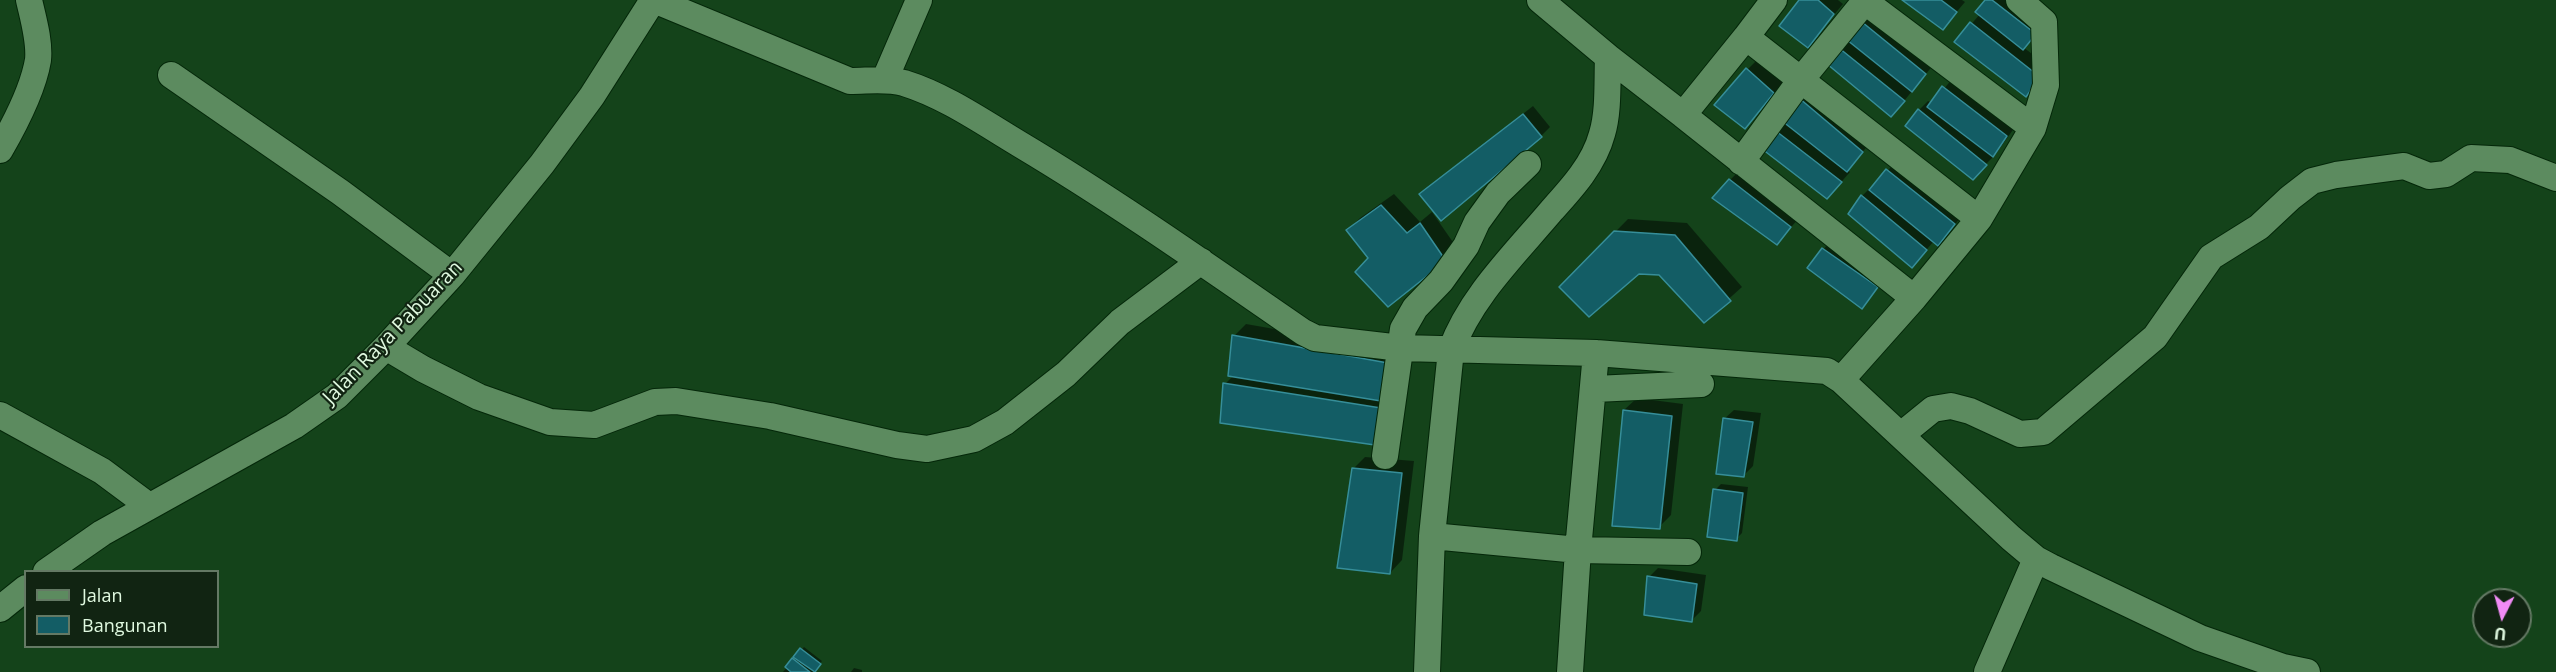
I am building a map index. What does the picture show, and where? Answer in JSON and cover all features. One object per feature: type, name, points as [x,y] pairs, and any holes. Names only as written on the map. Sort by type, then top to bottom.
[{"type":"street","points":[[0,150],[27,94],[38,60],[37,40],[29,0]]},
{"type":"street","points":[[654,0],[850,81],[885,79],[919,88],[1089,185],[1315,338],[1401,348],[1596,353],[1819,369],[1841,380],[2036,559],[2200,638],[2290,670]]},
{"type":"street","name":"Jalan Raya Pabuaran","points":[[49,570],[102,533],[319,410],[337,396],[452,275],[542,164],[592,96],[654,0]]},
{"type":"street","points":[[885,79],[919,0]]},
{"type":"street","points":[[1540,0],[1608,57],[1914,298]]},
{"type":"street","points":[[1683,115],[1774,0]]},
{"type":"street","points":[[1740,162],[1800,81],[1865,0],[2033,128]]},
{"type":"street","points":[[1841,380],[1914,298],[1979,219],[2033,128],[2046,86],[2044,22],[2019,0]]},
{"type":"street","points":[[1746,37],[1979,219]]},
{"type":"street","points":[[1427,672],[1432,536],[1451,350],[1460,327],[1473,305],[1592,159],[1602,134],[1608,57]]},
{"type":"street","points":[[171,75],[340,192],[452,275]]},
{"type":"street","points":[[1901,435],[1933,409],[1951,406],[1970,411],[2020,434],[2043,432],[2155,337],[2211,257],[2254,231],[2290,198],[2312,182],[2336,175],[2404,166],[2429,176],[2446,174],[2471,158],[2510,160],[2556,178]]},
{"type":"street","points":[[1385,456],[1403,329],[1412,313],[1466,246],[1477,222],[1498,193],[1528,164]]},
{"type":"street","points":[[386,347],[423,369],[479,397],[550,422],[594,425],[656,402],[676,400],[770,416],[897,445],[927,449],[974,439],[1005,422],[1066,374],[1120,322],[1201,261]]},
{"type":"street","points":[[1570,672],[1578,550],[1596,353]]},
{"type":"street","points":[[1594,389],[1701,384]]},
{"type":"street","points":[[0,415],[102,471],[149,506]]},
{"type":"street","points":[[1432,536],[1578,550],[1688,552]]},
{"type":"street","points":[[1987,672],[2036,559]]},
{"type":"street","points":[[0,609],[24,590]]},
{"type":"building","points":[[1799,0],[1818,0],[1834,14],[1808,48],[1779,26]]},
{"type":"building","points":[[1902,0],[1941,0],[1957,12],[1943,30]]},
{"type":"building","points":[[1985,0],[1992,0],[2036,34],[2023,50],[1975,12]]},
{"type":"building","points":[[1862,22],[1926,74],[1912,92],[1847,40]]},
{"type":"building","points":[[1970,22],[2040,77],[2026,97],[1954,42]]},
{"type":"building","points":[[1839,48],[1905,101],[1891,117],[1827,64]]},
{"type":"building","points":[[1746,68],[1774,93],[1745,129],[1714,105]]},
{"type":"building","points":[[1942,86],[2007,136],[1993,157],[1927,107]]},
{"type":"building","points":[[1799,98],[1863,152],[1847,172],[1782,121]]},
{"type":"building","points":[[1918,109],[1987,165],[1973,180],[1905,126]]},
{"type":"building","points":[[1523,114],[1542,137],[1441,221],[1419,194]]},
{"type":"building","points":[[1776,131],[1842,182],[1827,199],[1762,149]]},
{"type":"building","points":[[1886,169],[1955,224],[1938,246],[1869,190]]},
{"type":"building","points":[[1729,179],[1791,227],[1777,245],[1712,198]]},
{"type":"building","points":[[1861,195],[1927,250],[1912,268],[1848,214]]},
{"type":"building","points":[[1381,205],[1407,233],[1420,223],[1446,261],[1388,307],[1355,272],[1368,258],[1346,230]]},
{"type":"building","points":[[1614,231],[1675,235],[1731,301],[1704,323],[1659,275],[1639,274],[1589,317],[1559,287]]},
{"type":"building","points":[[1822,248],[1878,287],[1862,309],[1807,268]]},
{"type":"building","points":[[1232,335],[1388,363],[1381,401],[1228,376]]},
{"type":"building","points":[[1223,383],[1381,408],[1375,445],[1220,423]]},
{"type":"building","points":[[1623,410],[1672,416],[1660,529],[1612,526]]},
{"type":"building","points":[[1723,418],[1753,422],[1744,477],[1716,474]]},
{"type":"building","points":[[1352,468],[1402,473],[1390,574],[1337,568]]},
{"type":"building","points":[[1713,489],[1743,493],[1737,541],[1707,537]]},
{"type":"building","points":[[1647,576],[1697,584],[1692,622],[1644,615]]},
{"type":"building","points":[[800,648],[821,664],[815,672],[793,657]]},
{"type":"building","points":[[792,658],[810,672],[791,672],[785,667]]}]
